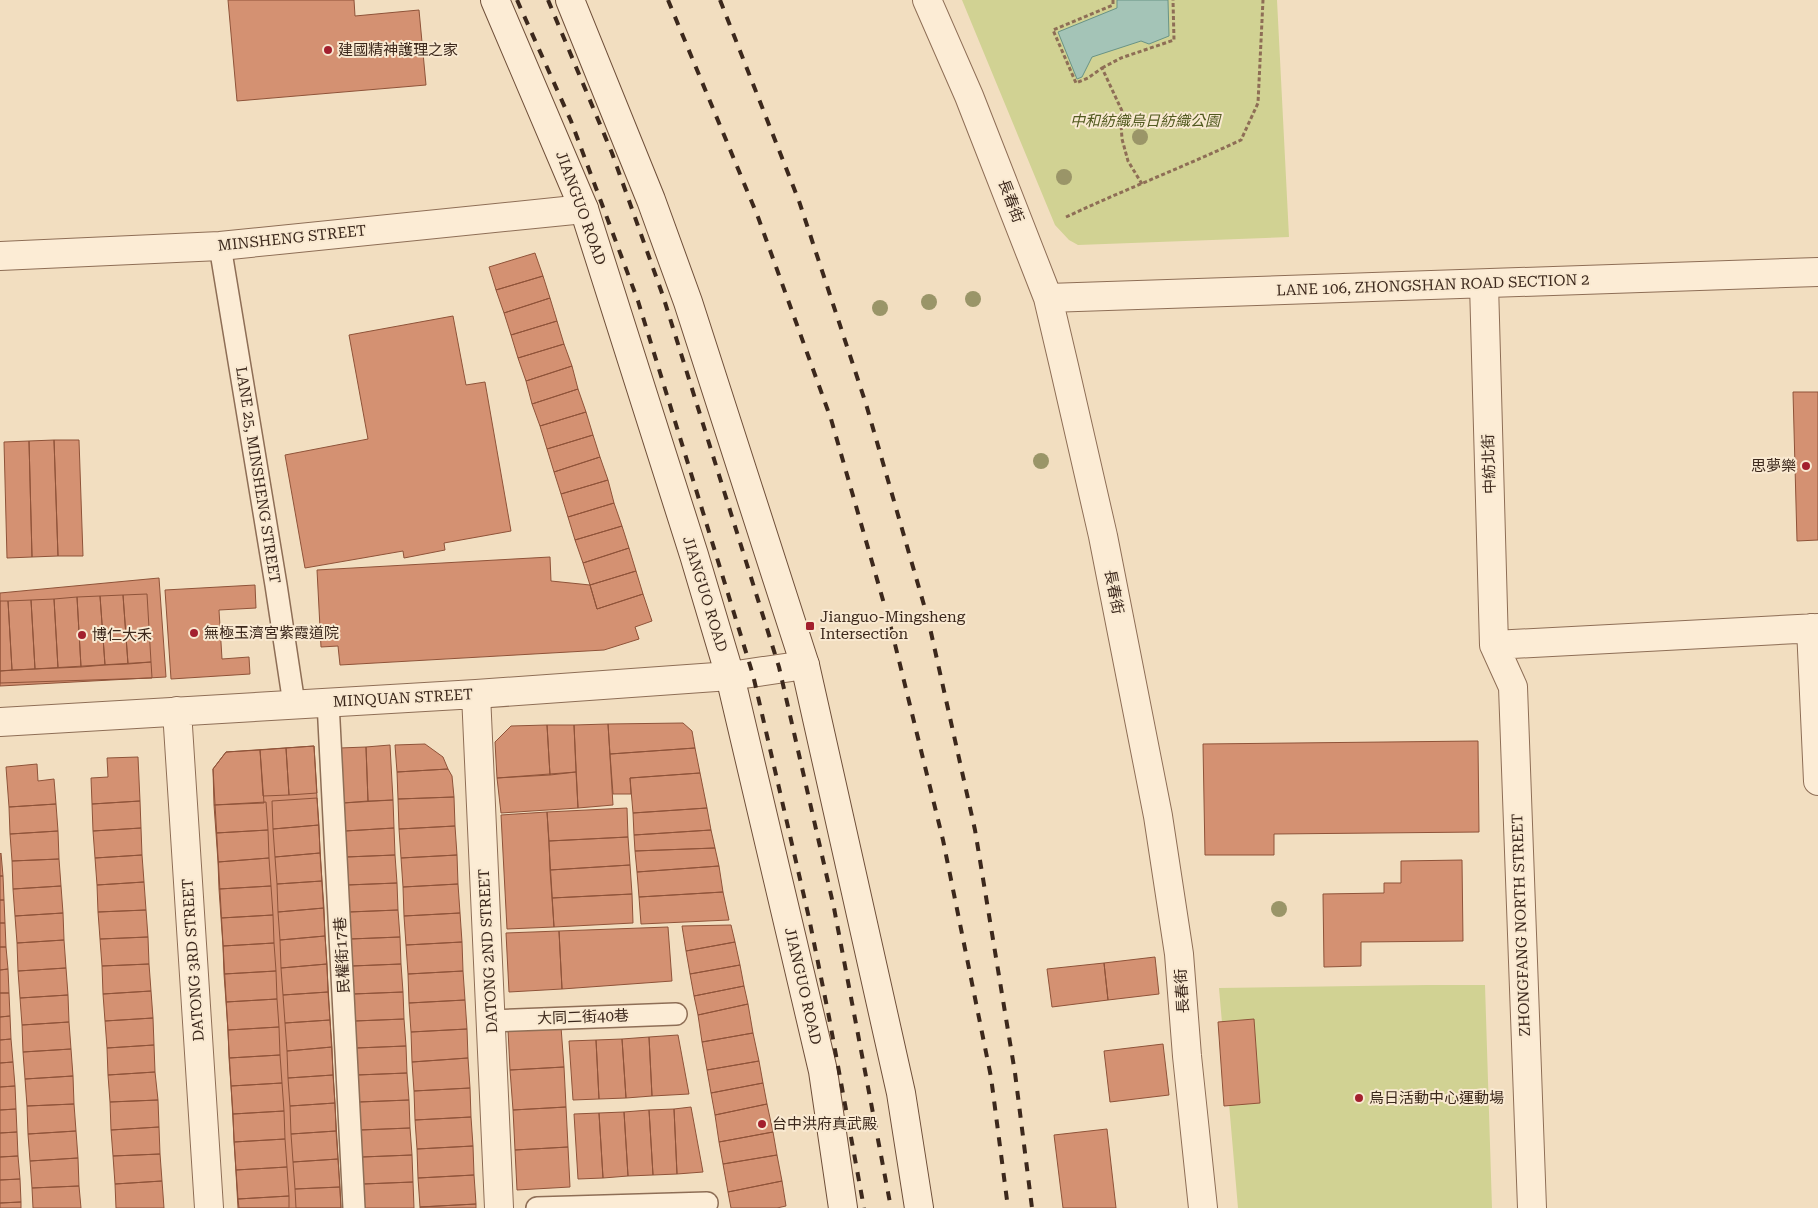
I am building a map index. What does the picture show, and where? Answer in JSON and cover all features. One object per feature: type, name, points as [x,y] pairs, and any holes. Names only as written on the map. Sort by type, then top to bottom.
[{"type":"street","name":"JIANGUO ROAD","points":[[495,0],[584,209],[694,555],[730,676],[823,1071],[843,1208]]},
{"type":"street","points":[[570,0],[651,200],[688,302],[806,665],[901,1093],[919,1208]]},
{"type":"street","name":"長春街","points":[[927,0],[969,96],[1048,298],[1103,536],[1158,816],[1179,954],[1187,1056],[1203,1208]]},
{"type":"street","name":"MINSHENG STREET","points":[[0,256],[220,246],[584,209]]},
{"type":"street","name":"LANE 106, ZHONGSHAN ROAD SECTION 2","points":[[1048,298],[1818,272]]},
{"type":"street","name":"中紡北街","points":[[1484,284],[1494,645]]},
{"type":"street","points":[[1494,645],[1815,628],[1818,781]]},
{"type":"street","name":"ZHONGFANG NORTH STREET","points":[[1494,645],[1513,687],[1532,1208]]},
{"type":"street","name":"MINQUAN STREET","points":[[0,722],[476,694],[730,676],[806,665]]},
{"type":"street","name":"DATONG 2ND STREET","points":[[476,694],[499,1208]]},
{"type":"street","name":"DATONG 3RD STREET","points":[[177,711],[209,1208]]},
{"type":"lane","name":"LANE 25, MINSHENG STREET","points":[[220,246],[275,575],[294,704]]},
{"type":"lane","name":"民權街17巷","points":[[328,702],[354,1208]]},
{"type":"lane","name":"大同二街40巷","points":[[491,1021],[676,1014]]},
{"type":"lane","points":[[536,1208],[707,1203]]},
{"type":"path","points":[[1113,0],[1113,5],[1053,30],[1076,83],[1122,58],[1174,40],[1173,0]]},
{"type":"path","points":[[1066,217],[1241,140],[1258,103],[1263,0]]},
{"type":"path","points":[[1102,68],[1124,113],[1121,124],[1122,139],[1128,161],[1142,184]]},
{"type":"green space","name":"中和紡織烏日紡織公園","points":[[962,0],[1277,0],[1289,237],[1078,245],[1069,240],[1055,225]]},
{"type":"green space","name":"烏日活動中心運動場","points":[[1485,985],[1492,1208],[1238,1208],[1219,988]]},
{"type":"shaded area","points":[[1117,0],[1168,0],[1169,36],[1149,44],[1141,41],[1092,57],[1082,77],[1077,79],[1058,32],[1117,8]]},
{"type":"building","name":"建國精神護理之家","points":[[228,0],[354,0],[355,16],[419,10],[426,85],[237,101]]},
{"type":"building","points":[[535,253],[543,276],[496,290],[489,267]]},
{"type":"building","points":[[543,276],[550,298],[504,313],[496,290]]},
{"type":"building","points":[[550,298],[557,321],[511,335],[504,313]]},
{"type":"building","points":[[453,316],[466,385],[485,382],[511,531],[444,543],[445,550],[404,558],[403,551],[305,568],[285,455],[368,439],[349,335]]},
{"type":"building","points":[[557,321],[564,344],[518,358],[511,335]]},
{"type":"building","points":[[564,344],[572,366],[526,381],[518,358]]},
{"type":"building","points":[[572,366],[578,389],[532,404],[526,381]]},
{"type":"building","points":[[578,389],[586,412],[540,426],[532,404]]},
{"type":"building","name":"思夢樂","points":[[1793,392],[1818,392],[1818,540],[1797,541]]},
{"type":"building","points":[[586,412],[593,435],[547,449],[540,426]]},
{"type":"building","points":[[593,435],[600,457],[554,472],[547,449]]},
{"type":"building","points":[[54,440],[79,440],[83,556],[58,556]]},
{"type":"building","points":[[54,440],[58,556],[32,557],[29,441]]},
{"type":"building","points":[[29,441],[32,557],[7,558],[4,442]]},
{"type":"building","points":[[600,457],[608,480],[561,494],[554,472]]},
{"type":"building","points":[[608,480],[614,503],[568,517],[561,494]]},
{"type":"building","points":[[614,503],[622,526],[575,540],[568,517]]},
{"type":"building","points":[[622,526],[629,548],[583,563],[575,540]]},
{"type":"building","points":[[629,548],[636,571],[590,585],[583,563]]},
{"type":"building","points":[[550,557],[551,581],[590,585],[597,609],[643,594],[652,621],[635,627],[639,639],[604,650],[340,665],[338,646],[321,647],[317,570]]},
{"type":"building","points":[[636,571],[643,594],[597,609],[590,585]]},
{"type":"building","name":"博仁大禾","points":[[159,578],[166,677],[0,686],[0,593]]},
{"type":"building","name":"無極玉濟宮紫霞道院","points":[[255,585],[256,608],[219,610],[222,659],[249,657],[250,674],[171,679],[165,590]]},
{"type":"building","points":[[147,594],[151,662],[128,664],[123,595]]},
{"type":"building","points":[[123,595],[128,664],[105,665],[100,596]]},
{"type":"building","points":[[100,596],[105,665],[81,667],[77,597]]},
{"type":"building","points":[[77,597],[81,667],[58,668],[54,599]]},
{"type":"building","points":[[54,599],[58,668],[35,669],[31,600]]},
{"type":"building","points":[[31,600],[35,669],[12,670],[8,601]]},
{"type":"building","points":[[0,601],[8,601],[12,670],[0,671]]},
{"type":"building","points":[[151,662],[152,678],[0,683],[0,671]]},
{"type":"building","points":[[683,723],[692,731],[695,748],[610,754],[608,724]]},
{"type":"building","points":[[608,724],[613,805],[578,808],[574,725]]},
{"type":"building","points":[[547,725],[574,725],[576,772],[550,775]]},
{"type":"building","points":[[547,725],[550,775],[497,778],[495,742],[511,726]]},
{"type":"building","points":[[1478,741],[1479,832],[1274,834],[1274,855],[1205,855],[1203,744]]},
{"type":"building","points":[[425,744],[443,757],[448,769],[397,772],[395,745]]},
{"type":"building","points":[[390,745],[393,800],[368,801],[366,747]]},
{"type":"building","points":[[314,746],[341,1208],[238,1208],[213,769],[226,752]]},
{"type":"building","points":[[314,746],[317,793],[289,795],[286,748]]},
{"type":"building","points":[[366,747],[368,801],[343,803],[340,748]]},
{"type":"building","points":[[286,748],[289,795],[263,796],[260,750]]},
{"type":"building","points":[[695,748],[700,773],[630,778],[631,794],[613,794],[610,754]]},
{"type":"building","points":[[260,750],[264,803],[214,805],[213,769],[226,752]]},
{"type":"building","points":[[138,757],[140,801],[92,804],[91,778],[108,777],[107,758]]},
{"type":"building","points":[[37,764],[38,781],[54,779],[56,804],[9,807],[6,767]]},
{"type":"building","points":[[448,769],[452,776],[454,797],[398,799],[397,772]]},
{"type":"building","points":[[576,772],[578,808],[501,813],[497,778]]},
{"type":"building","points":[[700,773],[707,808],[633,813],[630,778]]},
{"type":"building","points":[[454,797],[455,826],[399,829],[398,799]]},
{"type":"building","points":[[317,798],[319,825],[273,829],[272,801]]},
{"type":"building","points":[[393,800],[394,828],[345,831],[343,803]]},
{"type":"building","points":[[140,801],[141,828],[93,831],[92,804]]},
{"type":"building","points":[[266,802],[268,830],[216,833],[214,805]]},
{"type":"building","points":[[56,804],[58,831],[10,834],[9,807]]},
{"type":"building","points":[[627,808],[628,837],[549,841],[547,812]]},
{"type":"building","points":[[707,808],[711,830],[634,835],[633,813]]},
{"type":"building","points":[[547,812],[554,927],[507,929],[501,815]]},
{"type":"building","points":[[319,825],[320,853],[275,857],[273,829]]},
{"type":"building","points":[[455,826],[457,855],[401,858],[399,829]]},
{"type":"building","points":[[141,828],[142,855],[95,858],[93,831]]},
{"type":"building","points":[[394,828],[395,855],[346,857],[345,831]]},
{"type":"building","points":[[268,830],[269,858],[218,862],[216,833]]},
{"type":"building","points":[[711,830],[715,848],[635,851],[634,835]]},
{"type":"building","points":[[58,831],[59,859],[12,861],[10,834]]},
{"type":"building","points":[[628,837],[630,865],[550,870],[549,841]]},
{"type":"building","points":[[715,848],[719,866],[637,872],[635,851]]},
{"type":"building","points":[[1,853],[3,876],[0,876]]},
{"type":"building","points":[[320,853],[322,881],[277,884],[275,857]]},
{"type":"building","points":[[142,855],[144,882],[97,885],[95,858]]},
{"type":"building","points":[[395,855],[397,883],[347,885],[346,857]]},
{"type":"building","points":[[457,855],[458,884],[403,887],[401,858]]},
{"type":"building","points":[[269,858],[271,886],[219,889],[218,862]]},
{"type":"building","points":[[59,859],[61,886],[13,889],[12,861]]},
{"type":"building","points":[[1462,860],[1463,941],[1361,942],[1361,966],[1324,967],[1323,894],[1384,893],[1384,883],[1401,883],[1401,861]]},
{"type":"building","points":[[630,865],[632,894],[552,898],[550,870]]},
{"type":"building","points":[[719,866],[723,892],[639,897],[637,872]]},
{"type":"building","points":[[0,876],[3,876],[4,900],[0,900]]},
{"type":"building","points":[[322,881],[324,908],[278,912],[277,884]]},
{"type":"building","points":[[144,882],[146,910],[98,912],[97,885]]},
{"type":"building","points":[[397,883],[398,910],[349,912],[347,885]]},
{"type":"building","points":[[458,884],[460,913],[404,916],[403,887]]},
{"type":"building","points":[[61,886],[63,913],[15,916],[13,889]]},
{"type":"building","points":[[271,886],[273,915],[221,918],[219,889]]},
{"type":"building","points":[[723,892],[729,920],[641,924],[639,897]]},
{"type":"building","points":[[632,894],[633,923],[554,927],[552,898]]},
{"type":"building","points":[[0,900],[4,900],[5,923],[0,923]]},
{"type":"building","points":[[324,908],[325,936],[280,940],[278,912]]},
{"type":"building","points":[[146,910],[148,937],[100,939],[98,912]]},
{"type":"building","points":[[398,910],[400,937],[350,939],[349,912]]},
{"type":"building","points":[[63,913],[64,940],[17,943],[15,916]]},
{"type":"building","points":[[460,913],[462,942],[406,945],[404,916]]},
{"type":"building","points":[[273,915],[274,943],[223,946],[221,918]]},
{"type":"building","points":[[0,923],[5,923],[6,947],[0,947]]},
{"type":"building","points":[[731,925],[735,942],[686,951],[682,926]]},
{"type":"building","points":[[668,927],[672,981],[562,989],[559,931]]},
{"type":"building","points":[[559,931],[562,989],[509,992],[506,933]]},
{"type":"building","points":[[325,936],[327,964],[281,968],[280,940]]},
{"type":"building","points":[[148,937],[149,964],[102,966],[100,939]]},
{"type":"building","points":[[400,937],[401,964],[352,966],[350,939]]},
{"type":"building","points":[[64,940],[66,968],[18,971],[17,943]]},
{"type":"building","points":[[462,942],[463,971],[408,974],[406,945]]},
{"type":"building","points":[[735,942],[740,965],[690,974],[686,951]]},
{"type":"building","points":[[274,943],[276,971],[224,974],[223,946]]},
{"type":"building","points":[[0,947],[6,947],[8,969],[0,970]]},
{"type":"building","points":[[1155,957],[1159,994],[1108,1000],[1104,963]]},
{"type":"building","points":[[1104,963],[1108,1000],[1052,1007],[1047,969]]},
{"type":"building","points":[[149,964],[151,991],[103,994],[102,966]]},
{"type":"building","points":[[327,964],[328,992],[283,995],[281,968]]},
{"type":"building","points":[[401,964],[403,992],[353,994],[352,966]]},
{"type":"building","points":[[740,965],[744,986],[694,996],[690,974]]},
{"type":"building","points":[[66,968],[68,995],[20,998],[18,971]]},
{"type":"building","points":[[8,969],[9,993],[0,993],[0,970]]},
{"type":"building","points":[[276,971],[277,999],[226,1002],[224,974]]},
{"type":"building","points":[[463,971],[465,1000],[409,1003],[408,974]]},
{"type":"building","points":[[744,986],[748,1004],[698,1015],[694,996]]},
{"type":"building","points":[[151,991],[153,1018],[105,1021],[103,994]]},
{"type":"building","points":[[328,992],[330,1020],[285,1023],[283,995]]},
{"type":"building","points":[[403,992],[404,1019],[355,1021],[353,994]]},
{"type":"building","points":[[0,993],[9,993],[10,1016],[0,1017]]},
{"type":"building","points":[[68,995],[69,1022],[22,1025],[20,998]]},
{"type":"building","points":[[277,999],[279,1027],[228,1030],[226,1002]]},
{"type":"building","points":[[465,1000],[467,1029],[411,1032],[409,1003]]},
{"type":"building","points":[[748,1004],[753,1033],[702,1042],[698,1015]]},
{"type":"building","points":[[10,1016],[11,1039],[0,1040],[0,1017]]},
{"type":"building","points":[[153,1018],[154,1045],[107,1048],[105,1021]]},
{"type":"building","points":[[404,1019],[406,1046],[356,1048],[355,1021]]},
{"type":"building","points":[[1254,1019],[1260,1103],[1224,1106],[1218,1022]]},
{"type":"building","points":[[330,1020],[332,1047],[287,1051],[285,1023]]},
{"type":"building","points":[[69,1022],[71,1049],[23,1052],[22,1025]]},
{"type":"building","points":[[279,1027],[280,1055],[229,1058],[228,1030]]},
{"type":"building","points":[[561,1027],[564,1067],[510,1070],[508,1030]]},
{"type":"building","points":[[467,1029],[468,1058],[412,1062],[411,1032]]},
{"type":"building","points":[[753,1033],[759,1061],[707,1070],[702,1042]]},
{"type":"building","points":[[678,1035],[689,1094],[652,1096],[649,1037]]},
{"type":"building","points":[[649,1037],[652,1096],[626,1098],[622,1039]]},
{"type":"building","points":[[11,1039],[13,1062],[0,1063],[0,1040]]},
{"type":"building","points":[[622,1039],[626,1098],[599,1099],[596,1040]]},
{"type":"building","points":[[596,1040],[599,1099],[573,1100],[569,1041]]},
{"type":"building","points":[[1163,1044],[1169,1095],[1110,1102],[1104,1051]]},
{"type":"building","points":[[154,1045],[155,1072],[108,1075],[107,1048]]},
{"type":"building","points":[[406,1046],[407,1073],[357,1075],[356,1048]]},
{"type":"building","points":[[332,1047],[333,1075],[288,1078],[287,1051]]},
{"type":"building","points":[[71,1049],[73,1076],[25,1079],[23,1052]]},
{"type":"building","points":[[280,1055],[282,1083],[231,1086],[229,1058]]},
{"type":"building","points":[[468,1058],[470,1088],[414,1091],[412,1062]]},
{"type":"building","points":[[759,1061],[763,1083],[711,1093],[707,1070]]},
{"type":"building","points":[[13,1062],[15,1086],[0,1087],[0,1063]]},
{"type":"building","points":[[564,1067],[566,1107],[513,1110],[510,1070]]},
{"type":"building","points":[[155,1072],[158,1100],[110,1102],[108,1075]]},
{"type":"building","points":[[407,1073],[409,1100],[359,1102],[357,1075]]},
{"type":"building","points":[[333,1075],[335,1103],[290,1106],[288,1078]]},
{"type":"building","points":[[73,1076],[74,1104],[27,1106],[25,1079]]},
{"type":"building","points":[[282,1083],[284,1111],[233,1114],[231,1086]]},
{"type":"building","points":[[763,1083],[767,1104],[715,1115],[711,1093]]},
{"type":"building","points":[[15,1086],[16,1109],[0,1110],[0,1087]]},
{"type":"building","points":[[470,1088],[471,1117],[415,1120],[414,1091]]},
{"type":"building","points":[[158,1100],[159,1127],[111,1130],[110,1102]]},
{"type":"building","points":[[409,1100],[410,1128],[360,1130],[359,1102]]},
{"type":"building","points":[[335,1103],[336,1131],[291,1134],[290,1106]]},
{"type":"building","points":[[74,1104],[76,1131],[28,1134],[27,1106]]},
{"type":"building","points":[[767,1104],[773,1132],[719,1142],[715,1115]]},
{"type":"building","points":[[566,1107],[568,1147],[515,1150],[513,1110]]},
{"type":"building","points":[[691,1107],[703,1172],[677,1174],[674,1109]]},
{"type":"building","points":[[16,1109],[17,1132],[0,1133],[0,1110]]},
{"type":"building","points":[[674,1109],[677,1174],[653,1175],[649,1110]]},
{"type":"building","points":[[649,1110],[653,1175],[628,1176],[624,1112]]},
{"type":"building","points":[[284,1111],[285,1139],[234,1142],[233,1114]]},
{"type":"building","points":[[624,1112],[628,1176],[603,1178],[599,1113]]},
{"type":"building","points":[[599,1113],[603,1178],[578,1179],[574,1114]]},
{"type":"building","points":[[471,1117],[473,1146],[417,1149],[415,1120]]},
{"type":"building","points":[[159,1127],[160,1154],[113,1156],[111,1130]]},
{"type":"building","points":[[410,1128],[412,1155],[362,1157],[360,1130]]},
{"type":"building","points":[[1107,1129],[1116,1208],[1063,1208],[1054,1135]]},
{"type":"building","points":[[76,1131],[78,1158],[30,1161],[28,1134]]},
{"type":"building","points":[[336,1131],[338,1159],[293,1162],[291,1134]]},
{"type":"building","points":[[17,1132],[18,1156],[0,1157],[0,1133]]},
{"type":"building","points":[[773,1132],[777,1155],[723,1164],[719,1142]]},
{"type":"building","points":[[285,1139],[287,1167],[236,1170],[234,1142]]},
{"type":"building","points":[[473,1146],[474,1175],[418,1178],[417,1149]]},
{"type":"building","points":[[568,1147],[570,1187],[517,1190],[515,1150]]},
{"type":"building","points":[[160,1154],[162,1181],[115,1184],[113,1156]]},
{"type":"building","points":[[412,1155],[413,1182],[363,1184],[362,1157]]},
{"type":"building","points":[[777,1155],[782,1181],[728,1192],[723,1164]]},
{"type":"building","points":[[18,1156],[20,1179],[0,1180],[0,1157]]},
{"type":"building","points":[[78,1158],[79,1186],[32,1188],[30,1161]]},
{"type":"building","points":[[338,1159],[340,1187],[295,1189],[293,1162]]},
{"type":"building","points":[[287,1167],[289,1196],[238,1199],[236,1170]]},
{"type":"building","points":[[474,1175],[476,1204],[420,1207],[418,1178]]},
{"type":"building","points":[[20,1179],[21,1202],[0,1203],[0,1180]]},
{"type":"building","points":[[162,1181],[164,1208],[116,1208],[115,1184]]},
{"type":"building","points":[[782,1181],[786,1206],[777,1208],[731,1208],[728,1192]]},
{"type":"building","points":[[413,1182],[414,1208],[364,1208],[363,1184]]},
{"type":"building","points":[[79,1186],[81,1208],[33,1208],[32,1188]]},
{"type":"building","points":[[340,1187],[341,1208],[296,1208],[295,1189]]},
{"type":"building","points":[[289,1196],[289,1208],[239,1208],[238,1199]]},
{"type":"building","points":[[21,1202],[21,1208],[0,1208],[0,1203]]},
{"type":"building","points":[[476,1204],[476,1208],[420,1208],[420,1207]]},
{"type":"railway","points":[[517,0],[571,121],[638,301],[753,675],[809,918],[864,1208]]},
{"type":"railway","points":[[548,0],[612,153],[663,296],[779,667],[834,908],[891,1208]]},
{"type":"railway","points":[[668,0],[758,217],[831,419],[891,628],[943,840],[991,1077],[1008,1208]]},
{"type":"railway","points":[[720,0],[799,201],[866,404],[928,619],[975,830],[1015,1073],[1032,1208]]},
{"type":"place","name":"建國精神護理之家","points":[[328,50]]},
{"type":"place","name":"思夢樂","points":[[1806,466]]},
{"type":"place","name":"Jianguo-Mingsheng Intersection","points":[[810,626]]},
{"type":"place","name":"無極玉濟宮紫霞道院","points":[[194,633]]},
{"type":"place","name":"博仁大禾","points":[[82,635]]},
{"type":"place","name":"烏日活動中心運動場","points":[[1359,1098]]},
{"type":"place","name":"台中洪府真武殿","points":[[762,1124]]}]
